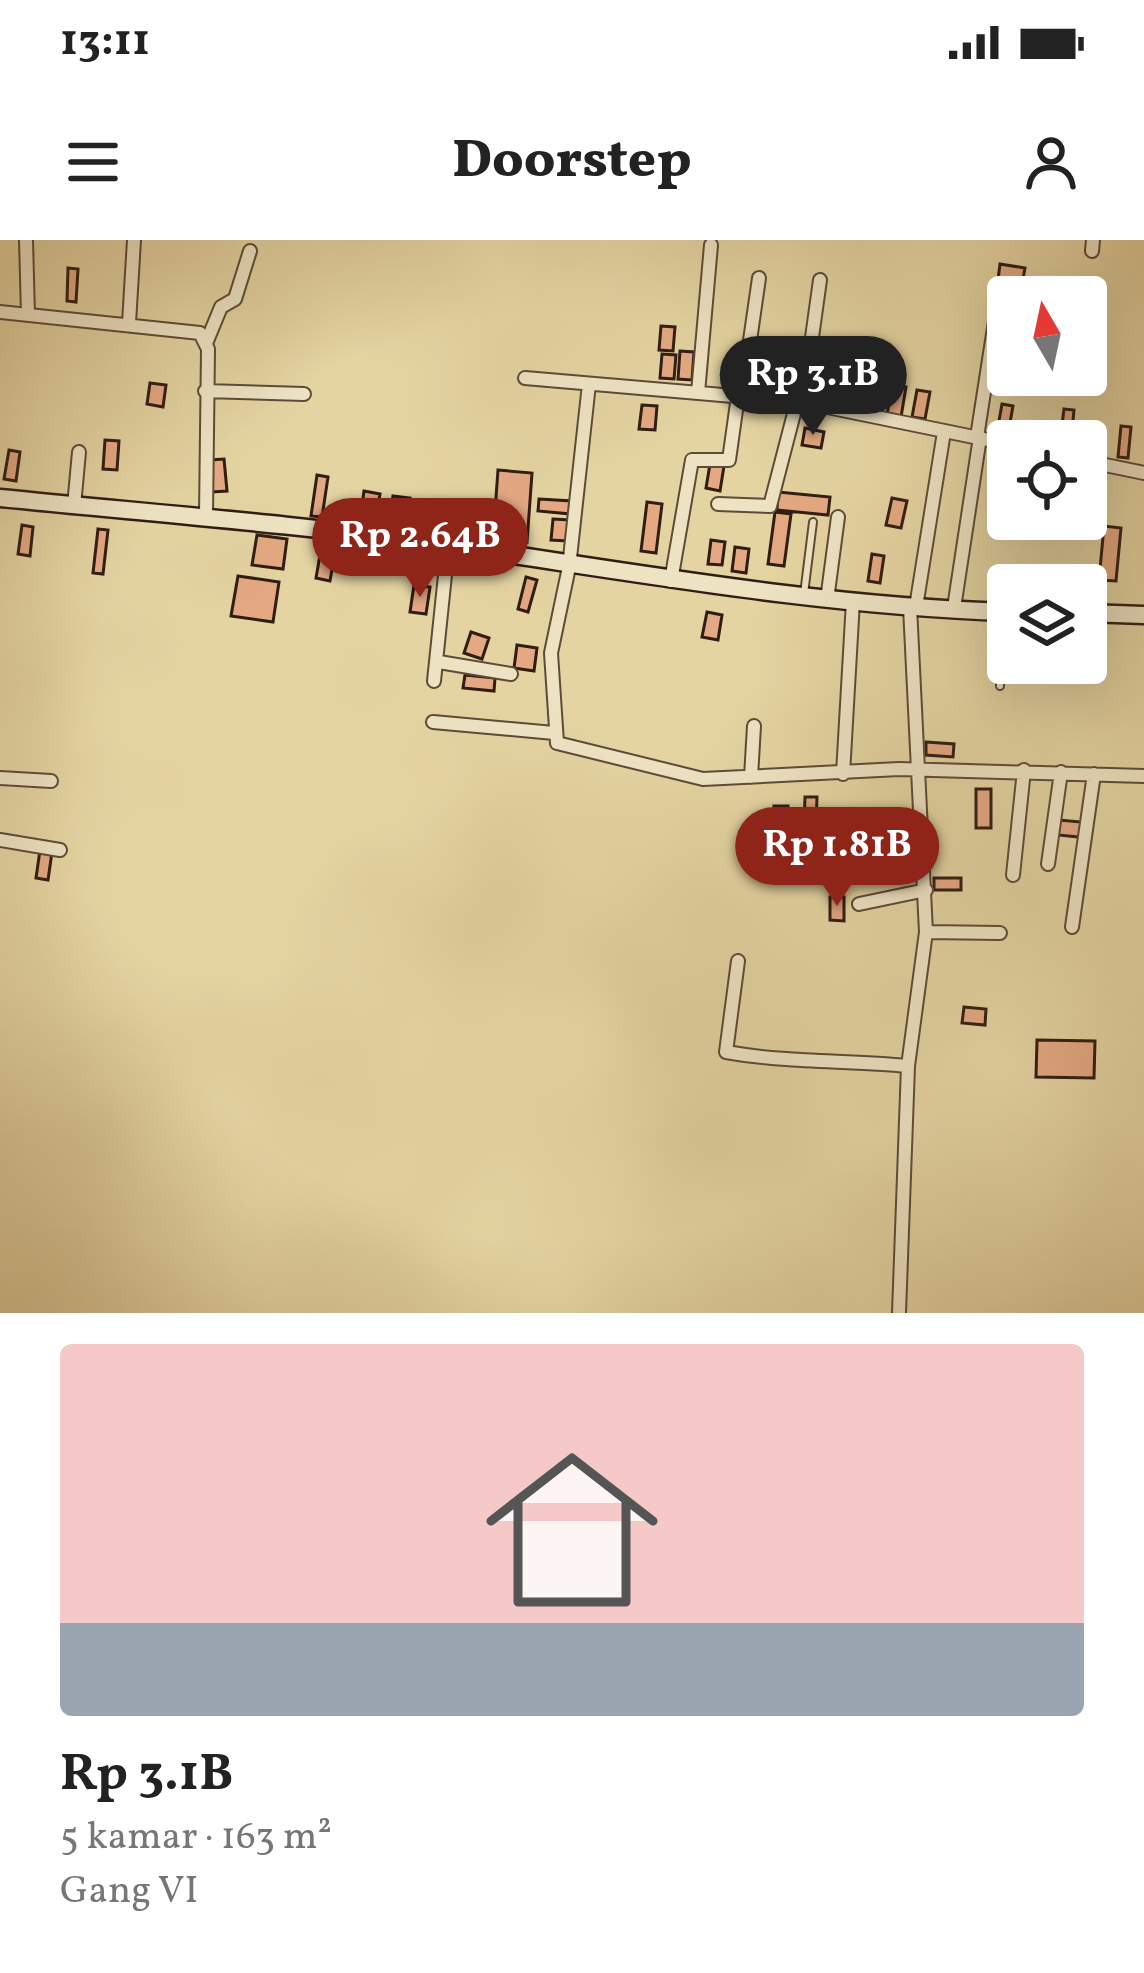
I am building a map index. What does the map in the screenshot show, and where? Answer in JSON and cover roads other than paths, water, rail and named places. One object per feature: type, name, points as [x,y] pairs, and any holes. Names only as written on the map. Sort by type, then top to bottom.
[{"type":"street","points":[[26,240],[28,315]]},
{"type":"street","points":[[129,323],[134,240]]},
{"type":"street","points":[[698,393],[711,245]]},
{"type":"street","points":[[206,516],[207,341],[221,307],[233,303],[250,251]]},
{"type":"street","points":[[671,581],[692,460],[728,460],[759,278]]},
{"type":"street","points":[[718,504],[770,506],[800,402],[820,280]]},
{"type":"street","points":[[0,312],[191,330],[207,341]]},
{"type":"street","points":[[954,608],[987,376]]},
{"type":"street","points":[[525,378],[800,402],[987,439]]},
{"type":"street","points":[[589,385],[569,568],[551,653],[557,743],[703,779],[917,770],[1144,776]]},
{"type":"street","points":[[205,391],[304,394]]},
{"type":"street","points":[[899,1313],[908,1066],[926,932],[913,607],[944,432]]},
{"type":"street","points":[[74,506],[79,452]]},
{"type":"street","points":[[1107,465],[1144,473]]},
{"type":"street","points":[[0,498],[448,545],[569,568],[804,598],[987,611]]},
{"type":"street","points":[[827,600],[838,517]]},
{"type":"street","points":[[434,681],[448,545]]},
{"type":"street","points":[[843,773],[853,601]]},
{"type":"street","points":[[1107,614],[1144,615]]},
{"type":"street","points":[[439,662],[512,674]]},
{"type":"street","points":[[433,722],[554,733]]},
{"type":"street","points":[[751,777],[754,726]]},
{"type":"street","points":[[1013,875],[1024,770]]},
{"type":"street","points":[[1048,864],[1061,772]]},
{"type":"street","points":[[1072,927],[1094,774]]},
{"type":"street","points":[[0,778],[51,781]]},
{"type":"street","points":[[0,840],[60,850]]},
{"type":"street","points":[[859,904],[926,890]]},
{"type":"street","points":[[926,932],[1000,933]]},
{"type":"street","points":[[737,961],[726,1052],[792,1064],[808,1057],[908,1066]]},
{"type":"lane","points":[[804,598],[813,522]]}]
